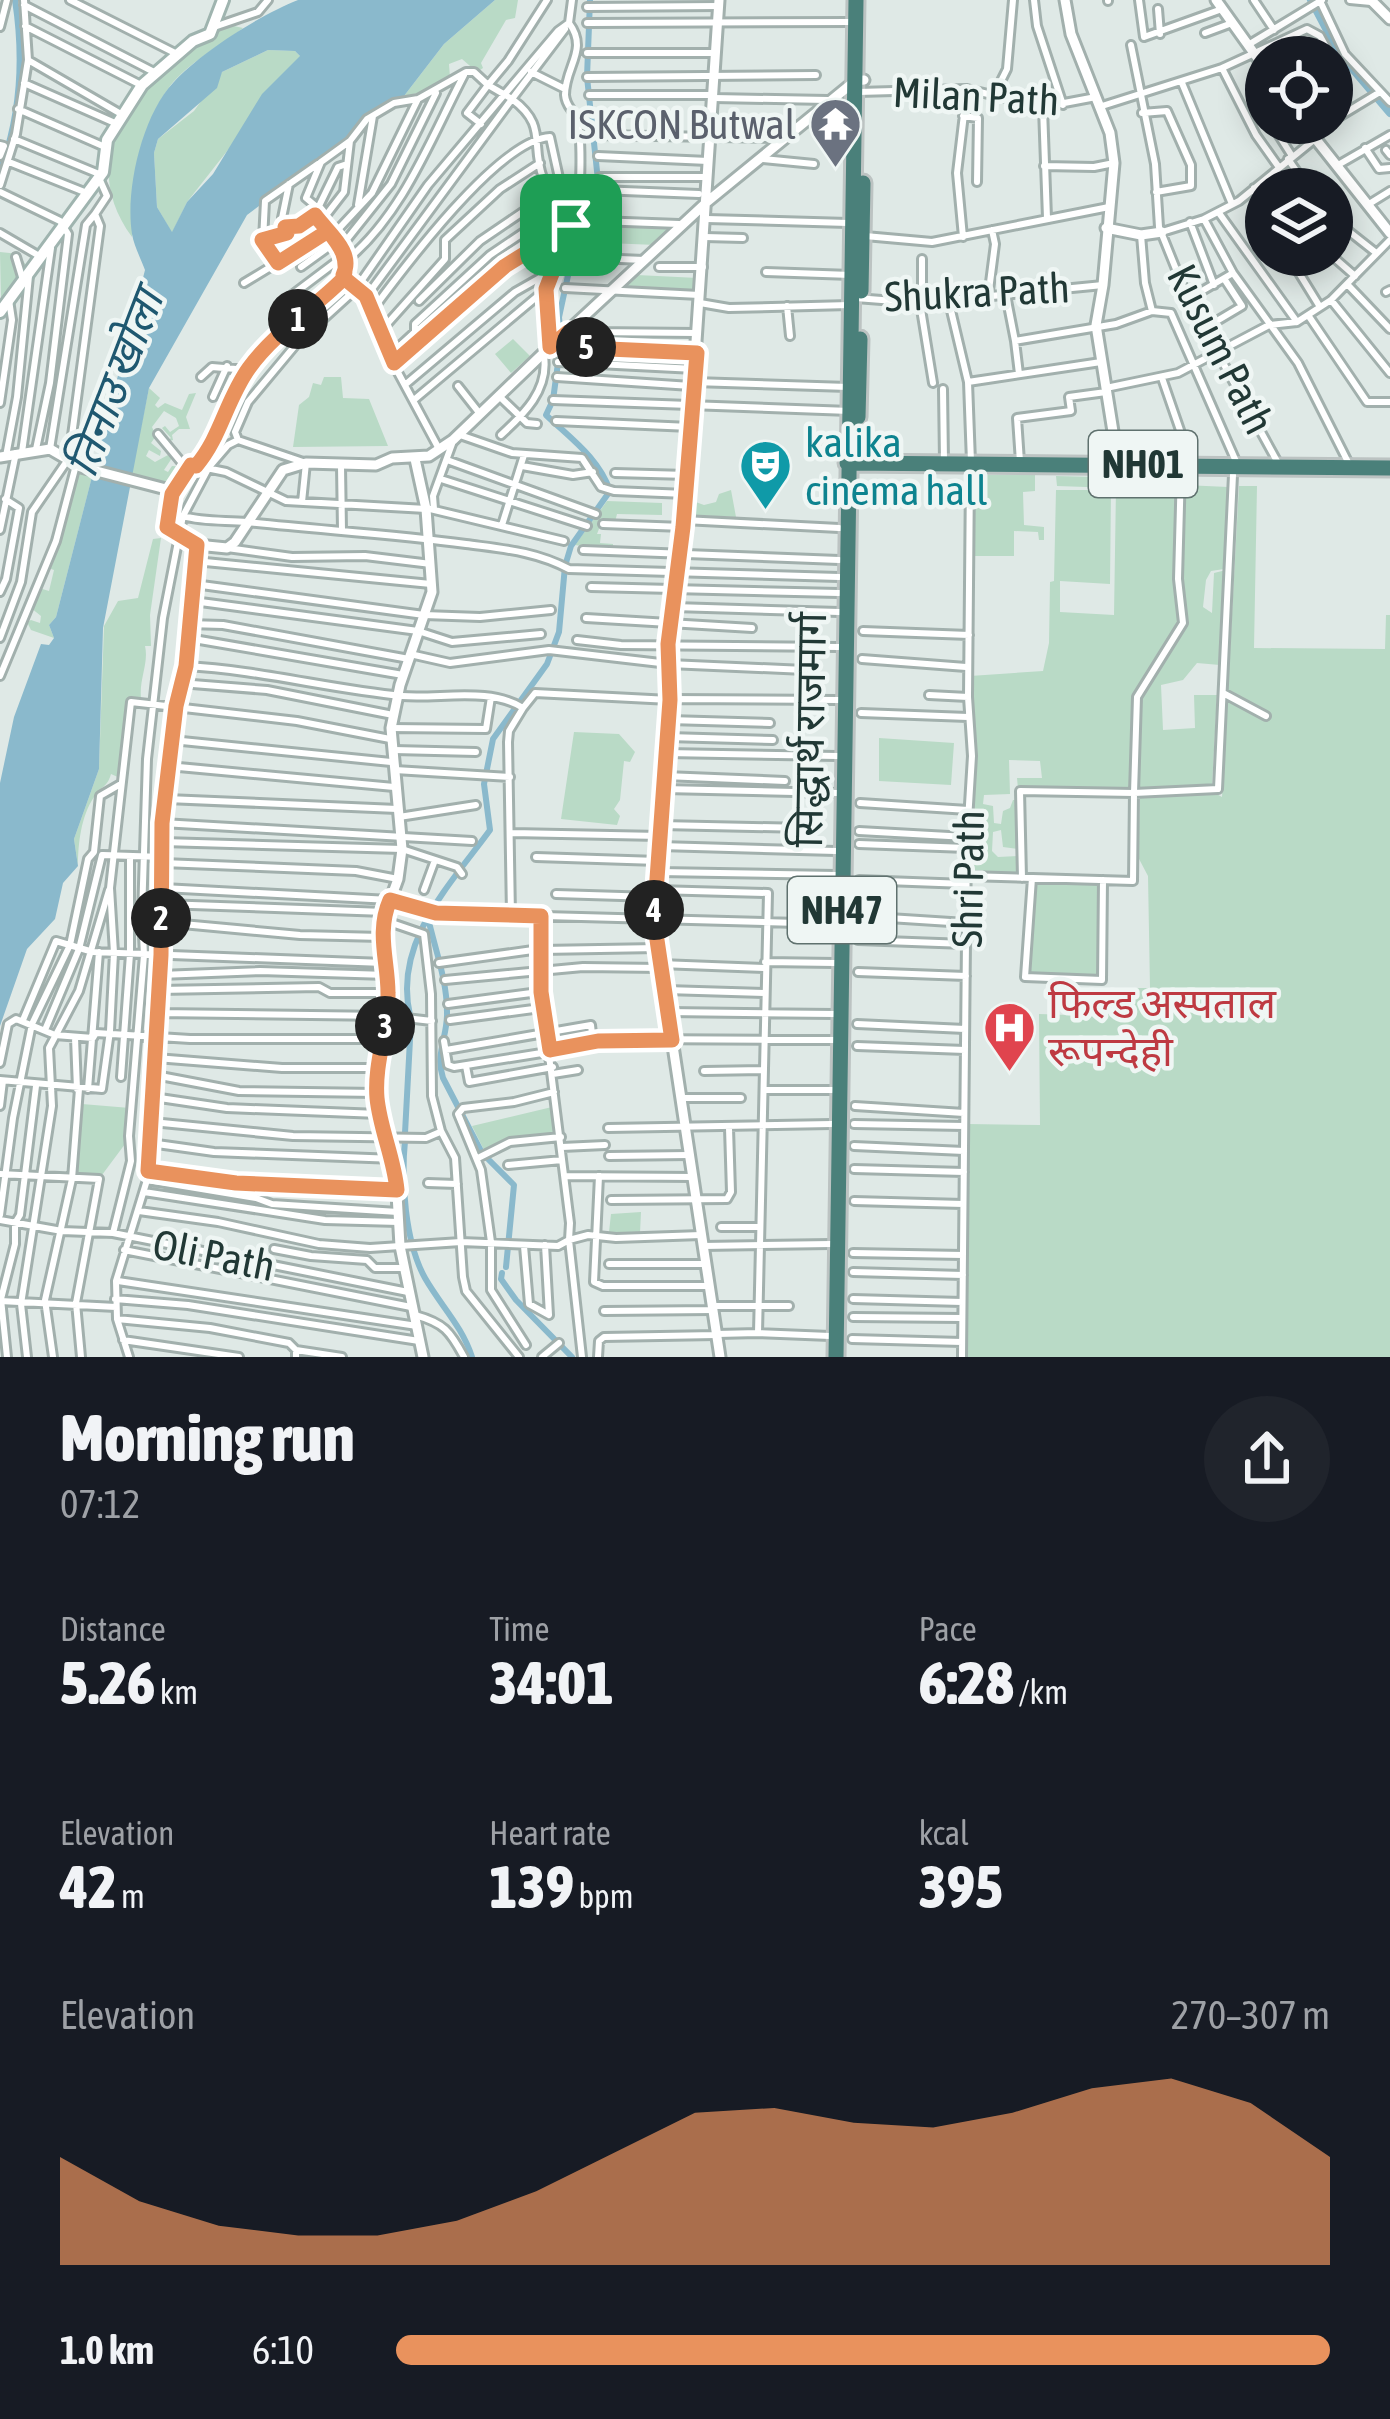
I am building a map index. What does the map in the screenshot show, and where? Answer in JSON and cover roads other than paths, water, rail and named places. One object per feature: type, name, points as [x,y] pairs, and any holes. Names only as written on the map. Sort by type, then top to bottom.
[{"type":"highway","points":[[859,87],[856,22],[860,0]]},
{"type":"highway","points":[[853,411],[848,387],[858,229],[860,0]]},
{"type":"highway","points":[[853,411],[851,275],[858,229]]},
{"type":"highway","name":"सिद्धार्थ राजमार्ग","points":[[840,1357],[853,411]]},
{"type":"highway","name":"NH01","points":[[852,459],[944,461],[970,467],[1020,462],[1236,470],[1390,467]]},
{"type":"main road","points":[[0,312],[95,183],[118,119],[156,73],[210,34],[222,0]]},
{"type":"street","points":[[0,27],[7,0]]},
{"type":"street","points":[[70,0],[177,54]]},
{"type":"street","points":[[254,11],[257,0]]},
{"type":"street","points":[[213,26],[254,11],[268,0]]},
{"type":"street","points":[[481,124],[467,113],[547,0]]},
{"type":"street","points":[[366,296],[569,23],[572,0]]},
{"type":"street","points":[[995,93],[1007,69],[1013,0]]},
{"type":"street","points":[[1034,0],[1037,26],[1063,105]]},
{"type":"street","points":[[1065,0],[1071,34],[1099,101],[1114,163],[1096,325],[1118,463]]},
{"type":"street","points":[[1254,0],[1274,31]]},
{"type":"street","points":[[1350,0],[1372,1],[1390,19]]},
{"type":"street","points":[[1299,1],[1317,36]]},
{"type":"street","points":[[1268,36],[1321,1],[1345,54],[1390,103]]},
{"type":"street","points":[[24,3],[28,59],[0,188],[64,224],[68,249],[36,449]]},
{"type":"street","points":[[24,3],[156,73]]},
{"type":"street","points":[[587,7],[719,3],[684,524],[670,607],[669,720],[654,920],[720,1357]]},
{"type":"street","points":[[1139,3],[1143,36],[1160,34],[1219,4],[1245,41]]},
{"type":"street","points":[[1158,9],[1160,34]]},
{"type":"street","points":[[586,23],[856,22]]},
{"type":"street","points":[[415,399],[546,289],[555,269],[581,202],[578,122],[566,106],[565,89],[578,51],[577,34],[569,23]]},
{"type":"street","points":[[238,440],[235,432],[248,402],[298,342],[355,290],[428,185],[569,23]]},
{"type":"street","points":[[1205,33],[1232,23]]},
{"type":"street","points":[[25,26],[142,86]]},
{"type":"street","name":"Milan Path","points":[[1289,36],[1310,28]]},
{"type":"street","name":"Kusum Path","points":[[1131,45],[1155,164],[1162,232],[1188,299],[1280,466]]},
{"type":"street","points":[[587,53],[716,52]]},
{"type":"street","name":"Milan Path","points":[[859,87],[967,89],[1043,107],[1140,96],[1222,68],[1245,54]]},
{"type":"street","points":[[28,59],[118,119]]},
{"type":"street","points":[[1222,68],[1256,135],[1279,166]]},
{"type":"street","points":[[244,283],[290,255],[371,237],[398,201],[466,72]]},
{"type":"street","points":[[278,263],[262,240],[266,201],[350,141],[373,116],[394,103],[418,99],[466,72],[474,72],[526,110],[538,137],[540,164],[551,192],[572,221]]},
{"type":"street","points":[[531,72],[565,89]]},
{"type":"street","points":[[587,77],[816,75]]},
{"type":"street","points":[[24,83],[118,119]]},
{"type":"street","points":[[1182,83],[1232,204]]},
{"type":"street","points":[[429,509],[441,479],[443,455],[456,437],[683,224],[704,197],[832,100],[859,87]]},
{"type":"street","points":[[292,295],[391,184],[437,89]]},
{"type":"street","points":[[963,237],[957,194],[967,89]]},
{"type":"street","points":[[1353,108],[1380,92]]},
{"type":"street","points":[[589,95],[832,100]]},
{"type":"street","points":[[358,205],[372,193],[418,99]]},
{"type":"street","points":[[1043,107],[1047,218]]},
{"type":"street","points":[[18,109],[106,147]]},
{"type":"street","points":[[1142,113],[1167,111],[1194,183],[1156,192]]},
{"type":"street","points":[[301,267],[338,245],[358,205],[373,116]]},
{"type":"street","points":[[963,116],[978,118],[977,182]]},
{"type":"street","points":[[594,135],[785,138]]},
{"type":"street","points":[[1338,165],[1390,135]]},
{"type":"street","points":[[371,313],[422,243],[499,164],[538,137],[552,139],[559,178]]},
{"type":"street","points":[[14,139],[95,183],[107,196],[86,224],[50,449]]},
{"type":"street","points":[[262,240],[318,215],[344,191],[350,141]]},
{"type":"street","points":[[1282,144],[1296,168]]},
{"type":"street","points":[[1277,168],[1305,144]]},
{"type":"street","points":[[1020,462],[1016,418],[1071,411],[1069,397],[1162,378],[1269,325],[1297,322],[1348,285],[1390,237],[1320,144]]},
{"type":"street","points":[[0,145],[4,146],[0,156]]},
{"type":"street","points":[[1365,148],[1379,169],[1390,168]]},
{"type":"street","points":[[598,156],[710,161]]},
{"type":"street","points":[[760,159],[814,164]]},
{"type":"street","points":[[9,162],[95,183]]},
{"type":"street","points":[[321,162],[306,198],[338,245],[344,278],[366,296],[391,360],[443,455]]},
{"type":"street","points":[[1043,166],[1114,163]]},
{"type":"street","points":[[318,215],[338,167],[347,164]]},
{"type":"street","points":[[379,333],[445,259],[445,240],[500,190],[540,164]]},
{"type":"street","points":[[600,177],[709,176]]},
{"type":"street","points":[[289,184],[282,218],[290,255]]},
{"type":"street","points":[[599,190],[704,197]]},
{"type":"street","points":[[1369,204],[1390,191]]},
{"type":"street","points":[[419,301],[480,242],[551,192]]},
{"type":"street","points":[[1106,228],[1141,235],[1162,232],[1204,219],[1245,195]]},
{"type":"street","points":[[391,360],[415,332],[415,324],[490,255],[564,205]]},
{"type":"street","points":[[706,219],[858,229],[932,242],[1109,207]]},
{"type":"street","points":[[1219,212],[1297,322]]},
{"type":"street","points":[[0,676],[56,541],[75,463],[100,226],[94,214]]},
{"type":"street","points":[[1204,219],[1233,273],[1316,394],[1351,467]]},
{"type":"street","points":[[391,360],[505,266],[572,221]]},
{"type":"street","points":[[598,221],[683,224]]},
{"type":"street","points":[[1190,221],[1214,285]]},
{"type":"street","points":[[988,298],[992,230]]},
{"type":"street","points":[[0,233],[40,257]]},
{"type":"street","points":[[1141,235],[1144,283],[1152,311]]},
{"type":"street","points":[[705,237],[743,238]]},
{"type":"street","points":[[1353,237],[1376,252]]},
{"type":"street","points":[[11,454],[43,325],[51,242]]},
{"type":"street","points":[[0,530],[31,285],[16,257]]},
{"type":"street","points":[[572,257],[644,260]]},
{"type":"street","points":[[922,259],[921,303],[933,383]]},
{"type":"street","points":[[659,267],[703,267]]},
{"type":"street","points":[[406,384],[515,292],[555,269]]},
{"type":"street","points":[[766,272],[851,275]]},
{"type":"street","points":[[1188,299],[1233,273]]},
{"type":"street","points":[[1301,276],[1321,307]]},
{"type":"street","points":[[344,278],[302,317],[284,327],[248,370],[227,404],[216,441],[169,491],[166,524],[197,545],[432,564]]},
{"type":"street","points":[[1205,328],[1242,306],[1224,279]]},
{"type":"street","name":"Shukra Path","points":[[565,288],[700,299],[729,308],[854,300],[949,302],[1103,285]]},
{"type":"street","points":[[1348,285],[1389,327]]},
{"type":"street","points":[[501,435],[535,399],[559,338],[546,289]]},
{"type":"street","points":[[1006,296],[1019,374]]},
{"type":"street","points":[[0,403],[12,310],[8,299]]},
{"type":"street","points":[[1331,300],[1390,373]]},
{"type":"street","name":"Shri Path","points":[[949,302],[968,382],[970,467],[968,717],[972,756],[967,837],[962,1357]]},
{"type":"street","points":[[787,306],[790,336]]},
{"type":"street","points":[[1015,341],[1116,324],[1152,311],[1171,313],[1236,470],[1218,789],[1134,794],[1020,791],[1027,878],[1025,976],[1102,980],[1103,880]]},
{"type":"street","points":[[1308,315],[1367,402],[1390,402]]},
{"type":"street","points":[[559,338],[592,332],[698,333]]},
{"type":"street","points":[[559,338],[587,348],[697,353]]},
{"type":"street","points":[[968,382],[1103,361]]},
{"type":"street","points":[[559,362],[695,369]]},
{"type":"street","points":[[201,377],[212,367],[248,370]]},
{"type":"street","points":[[212,398],[227,367]]},
{"type":"street","points":[[2,378],[20,374]]},
{"type":"street","points":[[557,377],[848,387]]},
{"type":"street","points":[[859,880],[1133,881],[1138,697],[1183,623],[1178,578],[1186,465],[1182,428],[1162,378]]},
{"type":"street","points":[[458,386],[480,414]]},
{"type":"street","points":[[943,389],[944,461]]},
{"type":"street","points":[[499,395],[526,423],[537,424]]},
{"type":"street","points":[[554,400],[853,411]]},
{"type":"street","points":[[556,421],[690,427]]},
{"type":"street","points":[[158,434],[175,459],[209,467],[286,501],[429,509],[564,541]]},
{"type":"street","points":[[456,437],[524,454],[582,458],[601,487],[614,491],[686,494]]},
{"type":"street","points":[[113,1233],[131,1161],[153,702],[176,535],[209,467],[238,440],[306,463],[341,466],[443,455],[596,514]]},
{"type":"street","points":[[11,454],[50,449],[75,463],[169,491]]},
{"type":"street","points":[[502,526],[524,454]]},
{"type":"street","points":[[415,459],[429,509],[433,585],[393,715],[391,750],[402,849],[398,879],[384,916],[388,1016],[376,1093],[394,1160],[398,1217],[423,1357]]},
{"type":"street","points":[[0,638],[21,582],[32,512],[75,463]]},
{"type":"street","points":[[227,548],[283,470],[306,463]]},
{"type":"street","points":[[302,504],[306,463]]},
{"type":"street","points":[[341,466],[342,530]]},
{"type":"street","points":[[522,466],[573,475],[593,472]]},
{"type":"street","points":[[616,473],[687,475]]},
{"type":"street","points":[[441,479],[587,526]]},
{"type":"street","points":[[5,499],[32,512]]},
{"type":"street","points":[[0,592],[19,506]]},
{"type":"street","points":[[183,516],[530,551],[569,569],[839,578]]},
{"type":"street","points":[[603,524],[839,528]]},
{"type":"street","points":[[129,1357],[117,1319],[116,1281],[148,1175],[161,955],[162,823],[176,706],[186,666],[197,545]]},
{"type":"street","points":[[583,550],[839,560]]},
{"type":"street","points":[[195,561],[433,585]]},
{"type":"street","points":[[194,584],[424,615],[480,617],[551,610]]},
{"type":"street","points":[[591,587],[839,593]]},
{"type":"street","points":[[193,601],[418,632],[452,642],[541,634]]},
{"type":"street","points":[[670,607],[838,612]]},
{"type":"street","points":[[586,618],[752,628]]},
{"type":"street","points":[[188,624],[223,625],[450,664],[552,651],[668,664],[805,670]]},
{"type":"street","points":[[862,631],[969,634]]},
{"type":"street","points":[[187,638],[403,675]]},
{"type":"street","points":[[578,640],[621,645],[839,647]]},
{"type":"street","points":[[450,664],[452,642]]},
{"type":"street","points":[[862,659],[968,668]]},
{"type":"street","points":[[186,666],[398,695],[490,697],[518,705]]},
{"type":"street","points":[[180,683],[267,690],[393,715]]},
{"type":"street","points":[[511,915],[509,731],[518,705],[535,693],[838,700]]},
{"type":"street","points":[[1222,693],[1266,716]]},
{"type":"street","points":[[929,695],[968,697]]},
{"type":"street","points":[[391,750],[486,729],[490,697]]},
{"type":"street","points":[[53,1357],[45,1300],[72,1180],[81,1089],[93,1038],[96,952],[116,857],[131,702],[298,721],[391,750],[510,778]]},
{"type":"street","points":[[861,713],[968,717]]},
{"type":"street","points":[[669,720],[770,722]]},
{"type":"street","points":[[668,737],[773,740]]},
{"type":"street","points":[[172,740],[476,752]]},
{"type":"street","points":[[666,753],[837,756]]},
{"type":"street","points":[[168,766],[394,787]]},
{"type":"street","points":[[665,776],[785,782]]},
{"type":"street","points":[[45,1030],[79,950],[98,854],[100,796],[120,784]]},
{"type":"street","points":[[664,789],[837,793]]},
{"type":"street","points":[[165,799],[398,813],[476,805]]},
{"type":"street","points":[[860,803],[968,810]]},
{"type":"street","points":[[162,823],[472,841]]},
{"type":"street","points":[[660,836],[806,828]]},
{"type":"street","points":[[859,831],[967,837]]},
{"type":"street","points":[[512,833],[660,836],[836,851]]},
{"type":"street","points":[[163,842],[402,849],[460,871]]},
{"type":"street","points":[[859,844],[967,848]]},
{"type":"street","points":[[27,1023],[70,945],[88,859],[98,854],[356,871],[398,879]]},
{"type":"street","points":[[536,857],[836,875]]},
{"type":"street","points":[[121,1077],[130,954],[130,859]]},
{"type":"street","points":[[424,890],[435,860]]},
{"type":"street","points":[[0,1106],[2,1081],[102,1089],[114,953],[110,888]]},
{"type":"street","points":[[163,888],[390,900],[431,912],[836,924]]},
{"type":"street","points":[[556,895],[768,893],[758,1333]]},
{"type":"street","points":[[163,904],[384,916],[421,933],[432,1021],[432,1096],[441,1131],[455,1158],[466,1291],[519,1357]]},
{"type":"street","points":[[541,916],[542,1008],[561,1137],[582,1357]]},
{"type":"street","points":[[858,916],[966,923]]},
{"type":"street","points":[[161,922],[382,937]]},
{"type":"street","points":[[0,1218],[27,1023],[56,940],[96,952],[385,969]]},
{"type":"street","points":[[858,940],[966,944]]},
{"type":"street","points":[[439,963],[540,949],[658,948]]},
{"type":"street","points":[[27,1357],[21,1304],[44,1177],[52,1088],[49,1048],[96,952]]},
{"type":"street","points":[[445,980],[541,971],[835,963]]},
{"type":"street","points":[[160,975],[385,969]]},
{"type":"street","points":[[858,972],[966,976]]},
{"type":"street","points":[[159,990],[319,987],[330,993],[388,993]]},
{"type":"street","points":[[664,990],[765,993]]},
{"type":"street","points":[[448,1004],[541,992]]},
{"type":"street","points":[[450,1020],[542,1008]]},
{"type":"street","points":[[668,1012],[835,1014]]},
{"type":"street","points":[[158,1013],[388,1016],[432,1021]]},
{"type":"street","points":[[0,1063],[8,1024],[16,1019],[55,1035],[93,1038]]},
{"type":"street","points":[[857,1024],[965,1029]]},
{"type":"street","points":[[593,1042],[591,1025],[445,1046],[448,1065],[466,1066],[593,1042],[834,1040]]},
{"type":"street","points":[[93,1038],[110,1031],[190,1039],[383,1039]]},
{"type":"street","points":[[76,1037],[81,1089]]},
{"type":"street","points":[[857,1046],[965,1050]]},
{"type":"street","points":[[156,1058],[282,1068],[379,1068]]},
{"type":"street","points":[[466,1066],[469,1082],[578,1070]]},
{"type":"street","points":[[704,1071],[763,1070]]},
{"type":"street","points":[[155,1076],[239,1091],[376,1093]]},
{"type":"street","points":[[7,1357],[0,1301],[19,1221],[36,1085]]},
{"type":"street","points":[[763,1090],[832,1090]]},
{"type":"street","points":[[526,1345],[490,1290],[491,1242],[478,1158],[460,1111],[554,1092]]},
{"type":"street","points":[[153,1097],[226,1108],[380,1114]]},
{"type":"street","points":[[680,1098],[741,1098]]},
{"type":"street","points":[[855,1106],[964,1113]]},
{"type":"street","points":[[152,1122],[293,1136],[426,1138],[441,1131]]},
{"type":"street","points":[[608,1128],[832,1124]]},
{"type":"street","points":[[854,1124],[964,1126]]},
{"type":"street","points":[[611,1200],[729,1197],[729,1126]]},
{"type":"street","points":[[478,1158],[510,1142],[561,1137]]},
{"type":"street","points":[[150,1143],[214,1152],[394,1160]]},
{"type":"street","points":[[562,1148],[604,1145]]},
{"type":"street","points":[[854,1146],[964,1151]]},
{"type":"street","points":[[609,1156],[689,1155]]},
{"type":"street","points":[[508,1165],[562,1160]]},
{"type":"street","points":[[854,1169],[964,1172]]},
{"type":"street","points":[[4,1174],[99,1179],[76,1304],[81,1357]]},
{"type":"street","points":[[148,1175],[397,1190]]},
{"type":"street","points":[[148,1175],[272,1204],[398,1217]]},
{"type":"street","points":[[565,1176],[693,1177]]},
{"type":"street","points":[[599,1176],[594,1282],[603,1286],[709,1286]]},
{"type":"street","points":[[428,1184],[457,1184]]},
{"type":"street","points":[[144,1192],[325,1220],[398,1217]]},
{"type":"street","points":[[854,1201],[963,1204]]},
{"type":"street","points":[[139,1211],[319,1244],[558,1246],[594,1235],[759,1245],[831,1244]]},
{"type":"street","name":"Oli Path","points":[[0,1218],[62,1231],[113,1233],[412,1293]]},
{"type":"street","points":[[721,1227],[760,1227]]},
{"type":"street","points":[[524,1246],[529,1304],[549,1315],[545,1245]]},
{"type":"street","points":[[274,1249],[367,1260],[375,1268],[406,1268]]},
{"type":"street","points":[[124,1250],[415,1316],[449,1328],[464,1357]]},
{"type":"street","points":[[854,1252],[963,1255]]},
{"type":"street","points":[[609,1264],[706,1264]]},
{"type":"street","points":[[853,1272],[963,1275]]},
{"type":"street","points":[[116,1281],[415,1316]]},
{"type":"street","points":[[853,1299],[962,1302]]},
{"type":"street","points":[[0,1301],[188,1305],[419,1340]]},
{"type":"street","points":[[604,1311],[789,1306]]},
{"type":"street","points":[[853,1317],[962,1318]]},
{"type":"street","points":[[117,1319],[210,1328],[290,1343],[296,1353],[342,1357]]},
{"type":"street","points":[[598,1357],[599,1341],[604,1337],[830,1336]]},
{"type":"street","points":[[852,1339],[962,1342]]},
{"type":"street","points":[[123,1340],[239,1357]]},
{"type":"street","points":[[542,1357],[559,1343]]},
{"type":"water","points":[[298,0],[495,0],[444,44],[404,96],[247,215],[149,388],[103,628],[99,769],[74,839],[78,866],[63,883],[55,919],[27,949],[0,1026],[0,783],[14,717],[41,644],[49,645],[54,638],[49,625],[56,617],[145,270],[130,216],[138,154],[153,114],[173,83],[215,47]],"holes":[[[268,50],[295,51],[300,56],[262,94],[213,174],[187,202],[172,232],[157,207],[154,153],[158,139],[217,88],[222,72]]]},
{"type":"waterway","points":[[0,171],[19,87],[15,0]]},
{"type":"waterway","points":[[410,1015],[407,988],[417,939],[443,893],[490,830],[484,784],[493,739],[547,664],[559,632],[571,546],[610,491],[591,459],[546,415],[553,400],[561,341],[559,317],[572,257],[599,190],[587,77],[590,0]]},
{"type":"waterway","points":[[1311,0],[1339,53],[1390,113]]},
{"type":"waterway","points":[[428,918],[446,1000],[440,1061],[443,1078],[482,1153],[514,1185],[506,1267]]},
{"type":"waterway","points":[[405,1133],[411,1021]]},
{"type":"waterway","points":[[405,1141],[404,1192],[413,1247],[425,1278],[472,1357]]},
{"type":"waterway","points":[[502,1273],[501,1279],[516,1300],[572,1357]]},
{"type":"place","name":"ISKCON Butwal","points":[[835,170]]},
{"type":"place","name":"kalika cinema hall","points":[[766,512]]},
{"type":"place","name":"फिल्ड अस्पताल रूपन्देही","points":[[1009,1073]]},
{"type":"water label","name":"तिनाउ खोला","points":[[114,383]]}]
